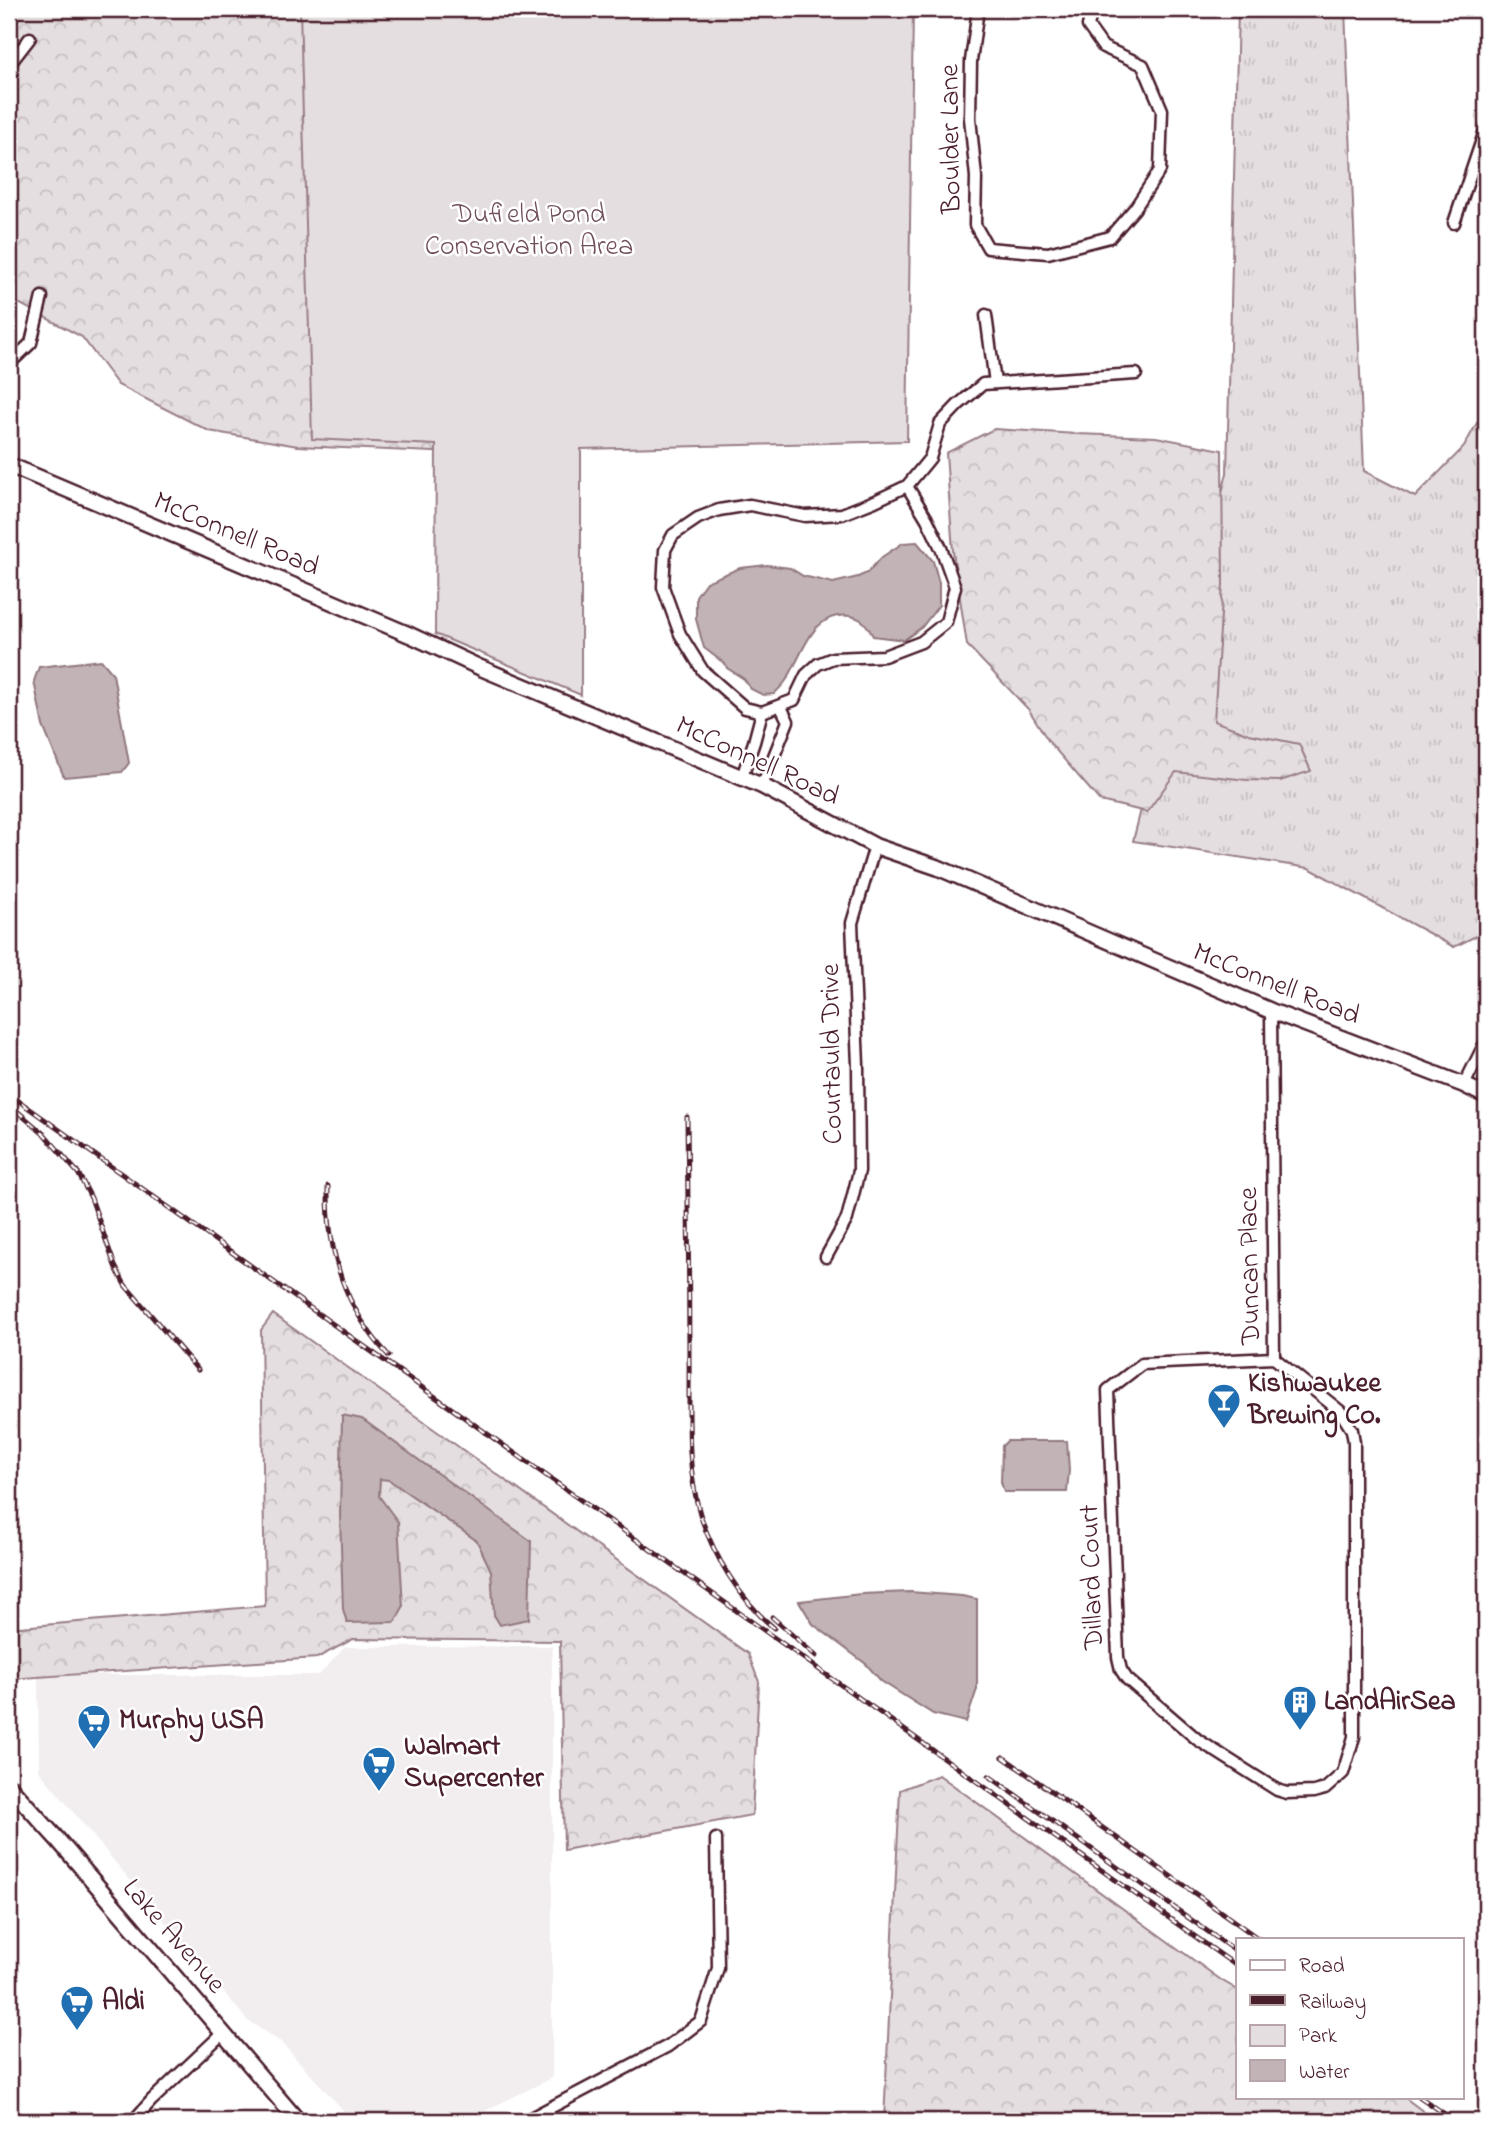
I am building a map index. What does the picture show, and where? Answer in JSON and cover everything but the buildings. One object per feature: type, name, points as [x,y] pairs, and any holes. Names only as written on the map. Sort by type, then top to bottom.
[{"type":"street","name":"Boulder Lane","points":[[978,9],[971,61],[970,118],[976,177],[975,225],[988,248],[1048,253],[1110,237],[1135,208],[1160,170],[1162,110],[1143,65],[1103,47],[1088,26],[1092,9]]},
{"type":"street","points":[[9,65],[30,38]]},
{"type":"street","points":[[1454,223],[1486,128]]},
{"type":"street","points":[[9,364],[31,344],[42,297]]},
{"type":"street","points":[[986,315],[995,383]]},
{"type":"street","points":[[907,486],[936,538],[955,587],[946,622],[921,642],[884,656],[833,658],[818,664],[806,675],[794,700],[762,712],[745,708],[703,671],[680,634],[663,587],[665,550],[673,535],[698,518],[719,510],[750,505],[806,516],[842,513],[875,502],[907,486],[930,458],[940,425],[983,384],[1136,374]]},
{"type":"street","name":"McConnell Road","points":[[9,465],[762,786],[875,846],[949,872],[1271,1011],[1464,1085],[1486,1096]]},
{"type":"street","points":[[762,786],[788,721],[781,707]]},
{"type":"street","points":[[741,777],[762,712]]},
{"type":"street","name":"Courtauld Drive","points":[[827,1257],[847,1219],[859,1171],[859,1070],[852,923],[875,846]]},
{"type":"street","name":"Duncan Place","points":[[1271,1011],[1274,1358],[1340,1411],[1352,1430],[1354,1737]]},
{"type":"street","points":[[1464,1085],[1486,1041]]},
{"type":"street","name":"Dillard Court","points":[[1274,1358],[1142,1364],[1108,1390],[1118,1657],[1121,1670],[1127,1679],[1198,1740],[1278,1790],[1300,1794],[1325,1789],[1343,1773],[1354,1737]]},
{"type":"street","name":"Lake Avenue","points":[[9,1786],[298,2121]]},
{"type":"street","points":[[525,2121],[668,2046],[701,2021],[718,1968],[716,1839]]},
{"type":"street","points":[[133,2121],[223,2033]]},
{"type":"shaded area","points":[[552,1646],[552,2078],[464,2121],[353,2121],[281,2042],[247,2020],[39,1771],[38,1675],[319,1675],[345,1647]]},
{"type":"green space","points":[[9,9],[901,9],[456,453],[298,446],[209,431],[118,385],[82,337],[9,298]]},
{"type":"green space","name":"Dufield Pond Conservation Area","points":[[300,9],[913,9],[907,441],[581,449],[581,695],[435,634],[436,445],[312,439]]},
{"type":"green space","points":[[1238,9],[1345,9],[1364,471],[1415,497],[1464,447],[1486,406],[1486,931],[1454,947],[1309,868],[1133,841],[1227,473]]},
{"type":"green space","points":[[994,429],[1156,437],[1222,450],[1223,584],[1214,721],[1249,734],[1299,744],[1311,771],[1280,781],[1176,772],[1147,812],[1100,801],[1049,742],[1029,710],[967,645],[953,552],[946,453]]},
{"type":"green space","points":[[273,1314],[748,1654],[759,1682],[752,1815],[564,1850],[560,1641],[353,1639],[317,1658],[9,1679],[9,1628],[265,1606],[261,1330]]},
{"type":"green space","points":[[939,1775],[1236,1989],[1236,2098],[1405,2098],[1436,2121],[884,2121],[900,1790]]},
{"type":"water","points":[[917,542],[933,561],[939,583],[939,605],[922,627],[904,640],[873,636],[858,618],[836,616],[826,620],[809,637],[783,685],[774,694],[763,695],[751,689],[744,679],[704,648],[696,619],[696,596],[706,582],[740,568],[767,565],[790,568],[803,576],[833,583],[867,573],[882,557],[903,543]]},
{"type":"water","points":[[101,660],[113,674],[129,763],[122,772],[64,777],[43,726],[34,681],[39,667]]},
{"type":"water","points":[[342,1415],[362,1419],[531,1541],[529,1619],[500,1625],[494,1615],[491,1571],[477,1541],[389,1480],[380,1479],[379,1496],[398,1522],[403,1607],[395,1622],[347,1623],[343,1609],[340,1515]]},
{"type":"water","points":[[1007,1441],[1067,1441],[1067,1492],[1004,1492],[1001,1482],[1002,1446]]},
{"type":"water","points":[[910,1592],[977,1599],[977,1689],[966,1722],[933,1714],[881,1681],[866,1664],[813,1624],[799,1601]]},
{"type":"railway","points":[[9,1094],[1236,1966]]},
{"type":"railway","points":[[17,1111],[45,1135],[78,1173],[91,1198],[115,1266],[125,1285],[198,1370]]},
{"type":"railway","points":[[687,1117],[689,1435],[695,1495],[706,1530],[720,1561],[750,1604],[774,1628]]},
{"type":"railway","points":[[328,1186],[331,1234],[341,1278],[360,1318],[389,1356]]},
{"type":"railway","points":[[772,1617],[816,1656]]},
{"type":"railway","points":[[1003,1757],[1258,1938]]},
{"type":"railway","points":[[989,1776],[1236,1952]]},
{"type":"railway","points":[[1421,2098],[1455,2121]]},
{"type":"place","name":"Kishwaukee Brewing Co.","points":[[1224,1430]]},
{"type":"place","name":"LandAirSea","points":[[1300,1732]]},
{"type":"place","name":"Murphy USA","points":[[94,1751]]},
{"type":"place","name":"Walmart Supercenter","points":[[379,1793]]},
{"type":"place","name":"Aldi","points":[[77,2032]]}]
